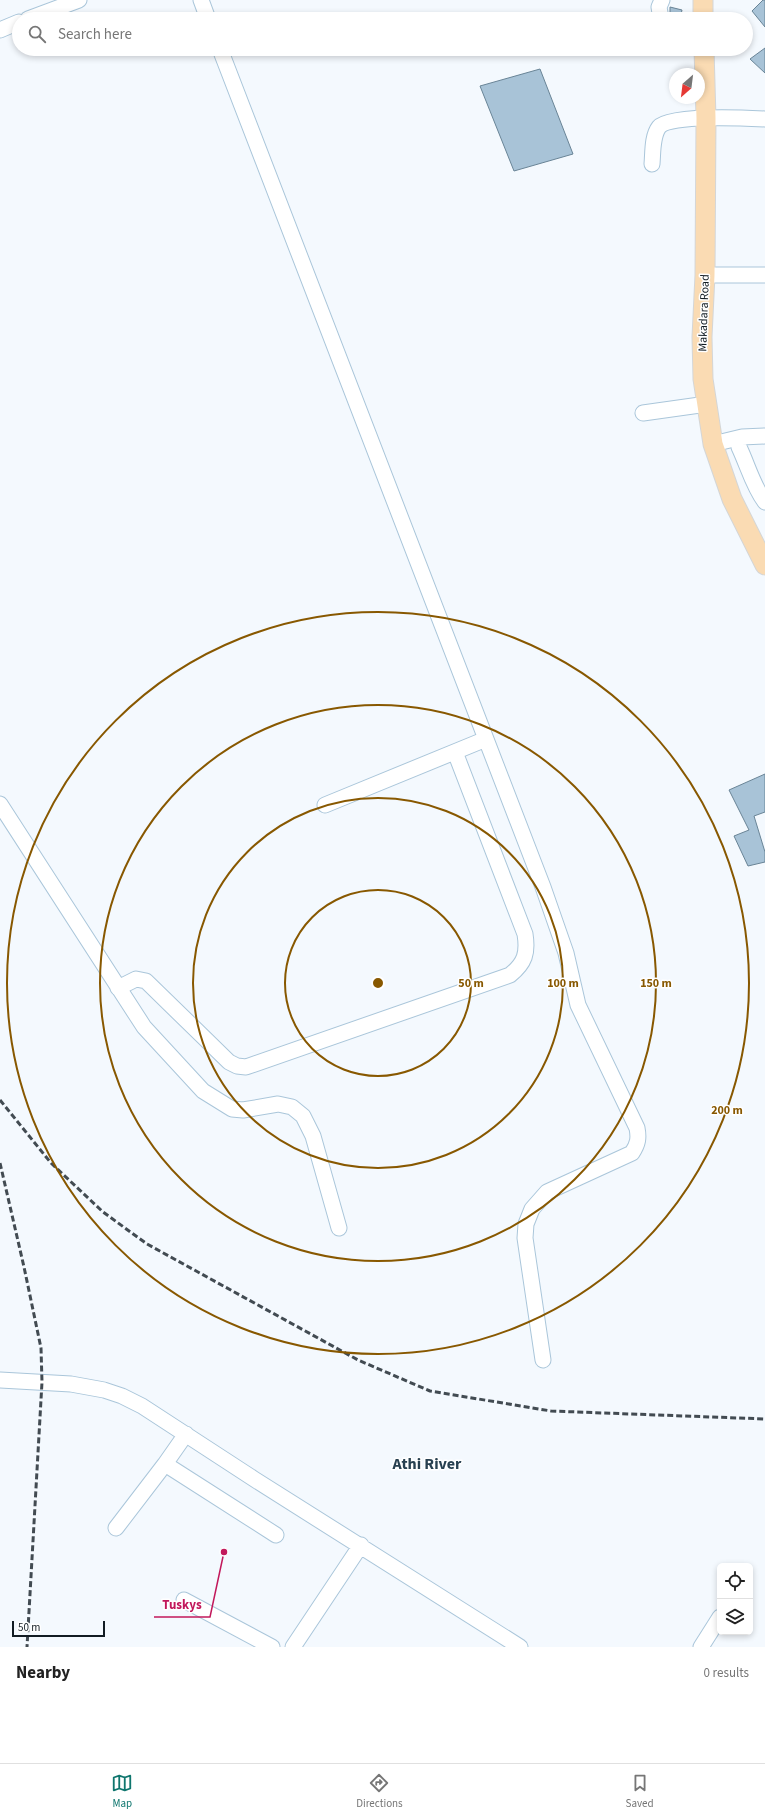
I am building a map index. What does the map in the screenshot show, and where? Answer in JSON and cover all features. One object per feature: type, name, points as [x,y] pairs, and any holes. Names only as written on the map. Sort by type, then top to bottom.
[{"type":"main road","points":[[703,0],[703,12]]},
{"type":"main road","name":"Makadara Road","points":[[704,56],[706,118],[705,275],[702,337],[703,379],[713,444],[732,499],[765,565]]},
{"type":"street","points":[[46,12],[78,0]]},
{"type":"street","points":[[201,0],[205,12]]},
{"type":"street","points":[[660,12],[659,6],[662,0]]},
{"type":"street","points":[[0,30],[12,25]]},
{"type":"street","points":[[223,56],[559,931],[566,953],[578,1005],[637,1128],[639,1137],[637,1145],[632,1153],[547,1192],[532,1209],[526,1224],[526,1238],[544,1360]]},
{"type":"street","points":[[652,164],[656,132],[659,126],[666,122],[706,118],[765,119]]},
{"type":"street","points":[[705,275],[765,276]]},
{"type":"street","points":[[643,413],[707,404]]},
{"type":"street","points":[[713,444],[742,437],[765,436]]},
{"type":"street","points":[[739,447],[749,468],[756,490],[765,502]]},
{"type":"street","points":[[325,805],[486,739]]},
{"type":"street","points":[[118,988],[136,979],[146,981],[229,1062],[237,1066],[246,1067],[510,975],[524,960],[527,948],[525,934],[455,752]]},
{"type":"street","points":[[0,804],[144,1027],[203,1091],[232,1110],[242,1110],[278,1104],[292,1107],[303,1116],[313,1136],[339,1228]]},
{"type":"street","points":[[0,1380],[71,1384],[104,1390],[122,1396],[142,1406],[254,1479],[361,1545],[520,1647]]},
{"type":"street","points":[[116,1528],[186,1434]]},
{"type":"street","points":[[165,1464],[276,1535]]},
{"type":"street","points":[[293,1647],[361,1545]]},
{"type":"street","points":[[184,1600],[272,1647]]},
{"type":"street","points":[[701,1647],[717,1621]]},
{"type":"building","points":[[763,0],[765,0],[765,27],[753,12],[752,11]]},
{"type":"building","points":[[670,7],[682,10],[682,12],[670,12]]},
{"type":"building","points":[[765,48],[765,73],[750,59]]},
{"type":"building","points":[[540,69],[573,154],[514,171],[480,86]]},
{"type":"building","points":[[765,774],[765,812],[754,816],[765,852],[765,862],[748,866],[734,836],[749,830],[729,790]]},
{"type":"railway","points":[[0,1100],[51,1163],[103,1212],[147,1244],[358,1360],[430,1391],[551,1411],[765,1419]]},
{"type":"railway","points":[[0,1163],[41,1348],[42,1382],[27,1647]]},
{"type":"place","name":"Tuskys","points":[[224,1552]]},
{"type":"district","name":"Athi River","points":[[427,1464]]}]
